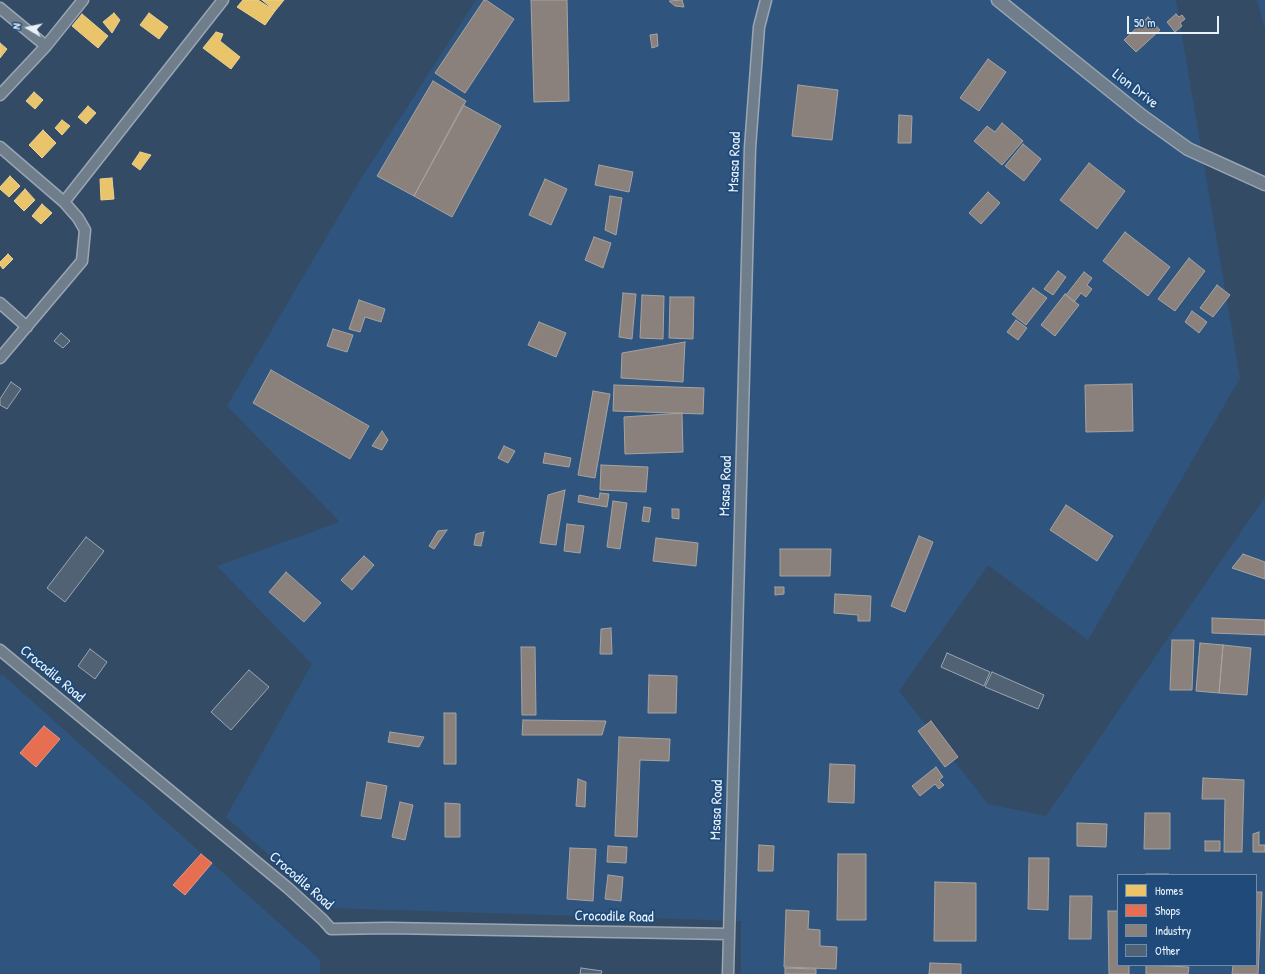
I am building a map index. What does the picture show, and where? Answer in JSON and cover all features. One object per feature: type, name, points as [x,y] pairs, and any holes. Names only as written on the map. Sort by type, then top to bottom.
[{"type":"street","points":[[0,95],[46,46],[83,0]]},
{"type":"street","points":[[64,202],[222,0]]},
{"type":"street","name":"Msasa Road","points":[[728,974],[750,148],[759,27],[766,0]]},
{"type":"street","name":"Lion Drive","points":[[998,0],[1142,116],[1188,149],[1265,184]]},
{"type":"street","points":[[0,8],[46,46]]},
{"type":"street","points":[[0,147],[64,202],[78,218],[85,230],[82,261],[0,358]]},
{"type":"street","points":[[0,303],[27,327]]},
{"type":"street","name":"Crocodile Road","points":[[0,650],[288,888],[331,929],[396,928],[729,934]]},
{"type":"shaded area","points":[[476,0],[1176,0],[1240,378],[1088,640],[988,565],[899,691],[988,804],[1046,816],[1265,497],[1265,974],[741,974],[741,921],[329,908],[226,817],[312,664],[217,566],[340,522],[227,406],[359,182]]},
{"type":"shaded area","points":[[1257,0],[1265,0],[1265,29]]},
{"type":"shaded area","points":[[2,674],[320,960],[320,974],[0,974],[0,676]]},
{"type":"building: Homes","points":[[243,0],[258,0],[275,11],[265,25],[237,7]]},
{"type":"building: Homes","points":[[262,0],[284,0],[275,11]]},
{"type":"building: Homes","points":[[114,13],[120,20],[112,33],[103,22]]},
{"type":"building: Homes","points":[[149,13],[168,27],[159,39],[140,25]]},
{"type":"building: Homes","points":[[82,14],[108,36],[98,48],[72,26]]},
{"type":"building: Homes","points":[[216,32],[223,34],[220,41],[240,57],[231,69],[203,48]]},
{"type":"building: Homes","points":[[0,43],[7,49],[0,58]]},
{"type":"building: Homes","points":[[34,92],[43,100],[35,109],[26,101]]},
{"type":"building: Homes","points":[[88,106],[96,113],[86,124],[78,117]]},
{"type":"building: Homes","points":[[62,120],[70,126],[62,135],[55,128]]},
{"type":"building: Homes","points":[[43,130],[56,143],[42,158],[29,145]]},
{"type":"building: Homes","points":[[140,152],[151,155],[140,170],[132,164]]},
{"type":"building: Homes","points":[[10,176],[20,186],[9,197],[0,189],[0,187]]},
{"type":"building: Homes","points":[[112,178],[114,199],[101,200],[100,179]]},
{"type":"building: Homes","points":[[25,189],[35,200],[24,211],[14,201]]},
{"type":"building: Homes","points":[[42,204],[52,213],[41,224],[32,216]]},
{"type":"building: Homes","points":[[8,254],[13,259],[3,269],[0,262]]},
{"type":"building: Shops","points":[[44,726],[60,739],[36,767],[20,753]]},
{"type":"building: Shops","points":[[201,854],[212,863],[185,895],[173,885]]},
{"type":"building: Industry","points":[[484,0],[514,19],[465,93],[435,73]]},
{"type":"building: Industry","points":[[531,0],[567,0],[569,101],[534,102]]},
{"type":"building: Industry","points":[[682,0],[684,7],[675,6],[669,1]]},
{"type":"building: Industry","points":[[1176,14],[1179,17],[1182,15],[1185,19],[1180,23],[1182,26],[1175,32],[1167,22]]},
{"type":"building: Industry","points":[[1148,17],[1160,30],[1136,52],[1124,40]]},
{"type":"building: Industry","points":[[657,34],[658,46],[652,48],[650,35]]},
{"type":"building: Industry","points":[[988,59],[1006,72],[979,111],[960,98]]},
{"type":"building: Industry","points":[[433,81],[466,101],[414,196],[377,176]]},
{"type":"building: Industry","points":[[798,85],[838,90],[832,140],[792,136]]},
{"type":"building: Industry","points":[[463,105],[501,126],[452,217],[414,196]]},
{"type":"building: Industry","points":[[899,115],[912,116],[911,143],[898,143]]},
{"type":"building: Industry","points":[[1002,123],[1023,141],[1002,165],[974,141],[987,126],[995,132]]},
{"type":"building: Industry","points":[[1023,144],[1041,159],[1024,181],[1005,166]]},
{"type":"building: Industry","points":[[1089,163],[1125,191],[1097,229],[1060,200]]},
{"type":"building: Industry","points":[[599,165],[633,172],[629,192],[595,185]]},
{"type":"building: Industry","points":[[545,179],[567,189],[551,225],[529,215]]},
{"type":"building: Industry","points":[[988,192],[1000,203],[981,224],[969,213]]},
{"type":"building: Industry","points":[[610,196],[622,198],[616,235],[605,230]]},
{"type":"building: Industry","points":[[1125,232],[1170,267],[1148,296],[1103,261]]},
{"type":"building: Industry","points":[[594,237],[611,243],[603,268],[585,260]]},
{"type":"building: Industry","points":[[1189,258],[1205,271],[1175,311],[1158,299]]},
{"type":"building: Industry","points":[[1058,271],[1066,277],[1053,295],[1044,289]]},
{"type":"building: Industry","points":[[1084,272],[1092,278],[1087,285],[1092,289],[1086,297],[1081,293],[1074,302],[1066,295]]},
{"type":"building: Industry","points":[[1217,285],[1230,295],[1213,317],[1200,308]]},
{"type":"building: Industry","points":[[1033,288],[1047,298],[1026,325],[1012,314]]},
{"type":"building: Industry","points":[[623,293],[636,294],[632,339],[619,337]]},
{"type":"building: Industry","points":[[1065,294],[1079,305],[1055,336],[1041,325]]},
{"type":"building: Industry","points":[[642,295],[664,296],[663,339],[640,338]]},
{"type":"building: Industry","points":[[670,297],[694,297],[693,339],[669,338]]},
{"type":"building: Industry","points":[[359,300],[385,309],[381,322],[365,317],[360,332],[349,329]]},
{"type":"building: Industry","points":[[1192,311],[1207,322],[1199,333],[1185,322]]},
{"type":"building: Industry","points":[[1016,320],[1027,328],[1018,340],[1007,332]]},
{"type":"building: Industry","points":[[539,322],[566,333],[556,357],[528,345]]},
{"type":"building: Industry","points":[[333,329],[353,335],[347,352],[327,346]]},
{"type":"building: Industry","points":[[685,342],[683,382],[621,378],[622,353]]},
{"type":"building: Industry","points":[[271,370],[369,426],[350,459],[253,403]]},
{"type":"building: Industry","points":[[1132,384],[1133,431],[1086,432],[1085,385]]},
{"type":"building: Industry","points":[[614,385],[704,388],[703,414],[613,411]]},
{"type":"building: Industry","points":[[593,391],[610,394],[595,478],[578,475]]},
{"type":"building: Industry","points":[[682,413],[683,452],[625,454],[624,417]]},
{"type":"building: Industry","points":[[382,431],[388,440],[382,450],[372,446]]},
{"type":"building: Industry","points":[[504,446],[515,451],[508,463],[498,458]]},
{"type":"building: Industry","points":[[545,453],[571,458],[569,467],[543,463]]},
{"type":"building: Industry","points":[[601,465],[648,467],[646,492],[600,490]]},
{"type":"building: Industry","points":[[565,490],[556,545],[540,543],[548,495]]},
{"type":"building: Industry","points":[[600,493],[609,494],[607,507],[578,502],[579,495],[599,499]]},
{"type":"building: Industry","points":[[613,501],[627,503],[620,549],[607,547]]},
{"type":"building: Industry","points":[[1066,505],[1113,536],[1097,561],[1050,530]]},
{"type":"building: Industry","points":[[644,507],[651,508],[649,522],[642,521]]},
{"type":"building: Industry","points":[[672,509],[679,509],[679,519],[672,518]]},
{"type":"building: Industry","points":[[567,524],[584,526],[580,553],[564,551]]},
{"type":"building: Industry","points":[[447,530],[434,549],[429,546],[438,531]]},
{"type":"building: Industry","points":[[484,532],[481,546],[474,545],[476,534]]},
{"type":"building: Industry","points":[[919,536],[933,542],[905,612],[891,606]]},
{"type":"building: Industry","points":[[656,538],[698,543],[696,566],[653,561]]},
{"type":"building: Industry","points":[[780,549],[831,549],[830,576],[780,576]]},
{"type":"building: Industry","points":[[1243,554],[1265,562],[1265,579],[1232,568]]},
{"type":"building: Industry","points":[[364,556],[374,565],[352,590],[341,580]]},
{"type":"building: Industry","points":[[286,572],[321,603],[304,622],[269,592]]},
{"type":"building: Industry","points":[[775,587],[784,587],[784,594],[775,595]]},
{"type":"building: Industry","points":[[835,594],[871,596],[870,621],[858,621],[858,615],[834,613]]},
{"type":"building: Industry","points":[[1212,618],[1265,620],[1265,635],[1212,633]]},
{"type":"building: Industry","points":[[611,628],[612,654],[600,654],[601,629]]},
{"type":"building: Industry","points":[[1172,640],[1194,640],[1192,690],[1170,690]]},
{"type":"building: Industry","points":[[1200,643],[1223,645],[1219,693],[1196,691]]},
{"type":"building: Industry","points":[[1223,645],[1251,648],[1247,695],[1219,693]]},
{"type":"building: Industry","points":[[521,647],[535,647],[536,715],[522,715]]},
{"type":"building: Industry","points":[[649,675],[677,676],[676,713],[648,713]]},
{"type":"building: Industry","points":[[444,713],[456,713],[456,764],[444,764]]},
{"type":"building: Industry","points":[[523,720],[606,721],[602,735],[522,735]]},
{"type":"building: Industry","points":[[931,721],[958,757],[945,767],[918,731]]},
{"type":"building: Industry","points":[[390,732],[424,737],[419,747],[388,742]]},
{"type":"building: Industry","points":[[619,737],[670,739],[669,761],[640,760],[637,837],[615,836]]},
{"type":"building: Industry","points":[[830,764],[855,765],[854,803],[828,802]]},
{"type":"building: Industry","points":[[936,767],[943,777],[939,780],[944,785],[939,789],[935,784],[920,796],[912,786]]},
{"type":"building: Industry","points":[[1203,778],[1244,780],[1242,852],[1224,852],[1225,799],[1202,799]]},
{"type":"building: Industry","points":[[578,779],[586,782],[585,807],[576,806]]},
{"type":"building: Industry","points":[[367,782],[387,786],[381,819],[361,816]]},
{"type":"building: Industry","points":[[400,802],[413,805],[405,840],[392,837]]},
{"type":"building: Industry","points":[[445,803],[460,804],[460,837],[445,837]]},
{"type":"building: Industry","points":[[1145,813],[1170,813],[1170,849],[1144,849]]},
{"type":"building: Industry","points":[[1077,823],[1107,824],[1106,847],[1077,846]]},
{"type":"building: Industry","points":[[1259,832],[1259,845],[1265,845],[1265,852],[1253,852],[1253,834]]},
{"type":"building: Industry","points":[[1205,841],[1220,841],[1220,851],[1205,851]]},
{"type":"building: Industry","points":[[759,845],[774,846],[773,871],[758,871]]},
{"type":"building: Industry","points":[[608,846],[627,847],[626,863],[607,862]]},
{"type":"building: Industry","points":[[570,848],[596,849],[593,901],[567,899]]},
{"type":"building: Industry","points":[[838,854],[866,854],[866,920],[837,920]]},
{"type":"building: Industry","points":[[1029,858],[1049,858],[1048,910],[1028,909]]},
{"type":"building: Industry","points":[[608,875],[623,877],[621,901],[605,899]]},
{"type":"building: Industry","points":[[935,882],[976,883],[976,941],[934,941]]},
{"type":"building: Industry","points":[[1257,892],[1262,892],[1258,974],[1232,974],[1233,966],[1257,966]]},
{"type":"building: Industry","points":[[1070,896],[1092,896],[1091,939],[1069,939]]},
{"type":"building: Industry","points":[[786,910],[809,911],[808,929],[820,930],[820,946],[837,947],[836,969],[784,967]]},
{"type":"building: Industry","points":[[1108,911],[1117,911],[1117,966],[1129,966],[1129,974],[1109,974]]},
{"type":"building: Industry","points":[[930,963],[961,964],[961,974],[929,974]]},
{"type":"building: Industry","points":[[1146,966],[1189,967],[1188,974],[1146,974]]},
{"type":"building: Industry","points":[[785,968],[816,969],[816,974],[785,974]]},
{"type":"building: Other","points":[[61,333],[70,341],[63,348],[54,341]]},
{"type":"building: Other","points":[[11,382],[21,389],[7,409],[0,405],[0,399]]},
{"type":"building: Other","points":[[86,537],[104,551],[65,602],[47,588]]},
{"type":"building: Other","points":[[90,649],[107,662],[95,679],[78,666]]},
{"type":"building: Other","points":[[947,653],[990,672],[984,686],[941,667]]},
{"type":"building: Other","points":[[249,670],[269,687],[231,730],[211,712]]},
{"type":"building: Other","points":[[992,672],[1044,695],[1038,709],[985,687]]},
{"type":"building: Other","points":[[581,968],[602,971],[601,974],[580,974]]}]
